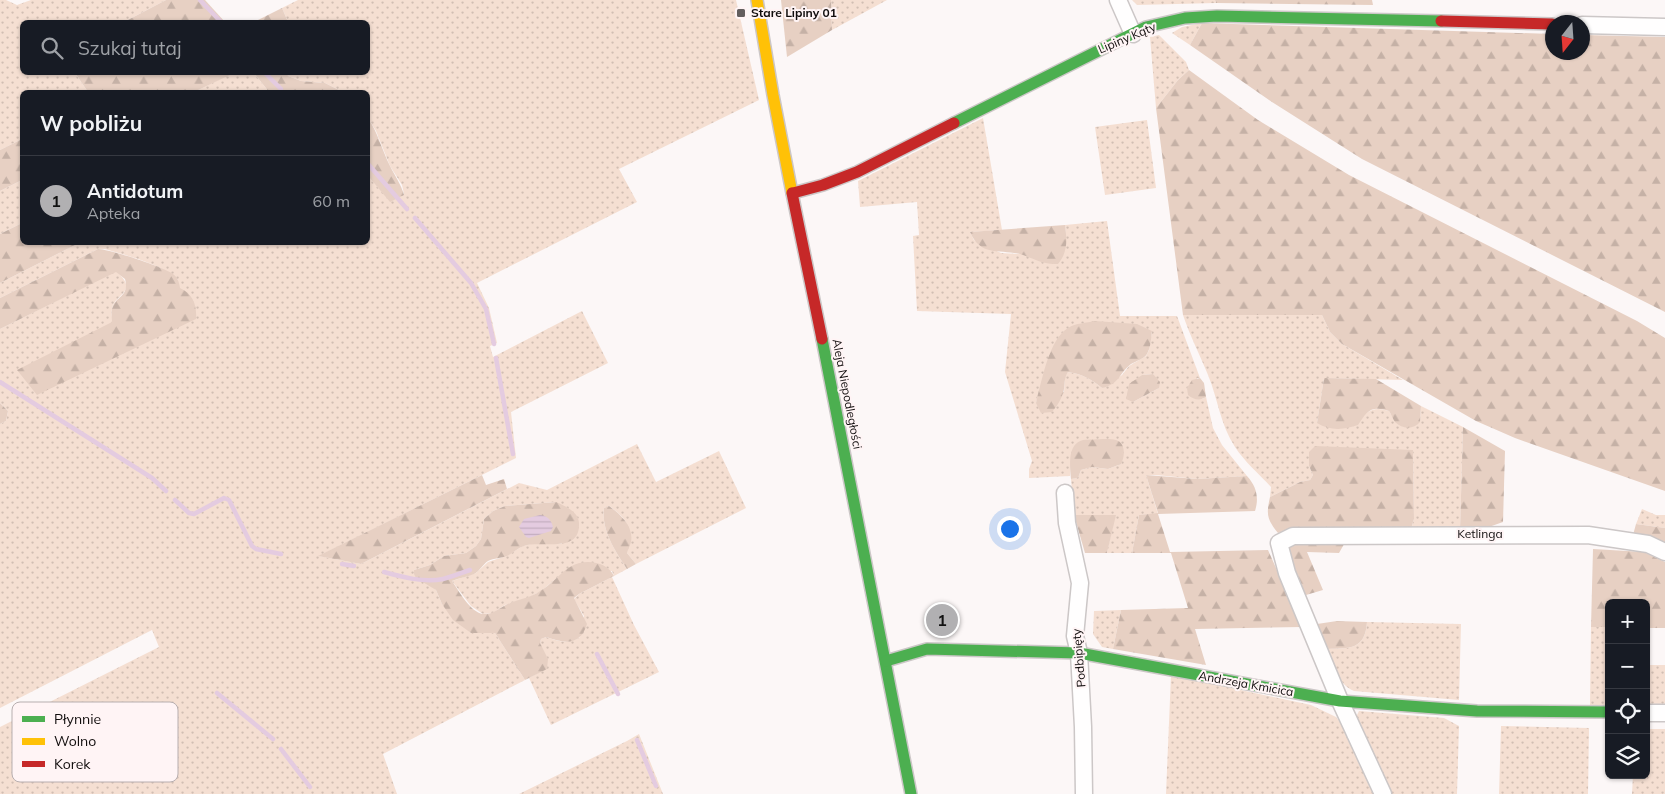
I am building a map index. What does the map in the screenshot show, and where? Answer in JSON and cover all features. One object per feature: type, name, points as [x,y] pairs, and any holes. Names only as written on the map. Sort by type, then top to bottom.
[{"type":"street","name":"Aleja Niepodległości","points":[[757,0],[773,95],[911,794]]},
{"type":"street","points":[[1118,0],[1133,34]]},
{"type":"street","name":"Lipiny Kąty","points":[[793,193],[823,185],[857,172],[1146,27],[1185,18],[1217,16],[1545,24]]},
{"type":"street","points":[[1590,25],[1665,27]]},
{"type":"street","name":"Podbipięty","points":[[1065,493],[1067,523],[1080,582],[1075,636],[1079,653],[1084,794]]},
{"type":"street","name":"Ketlinga","points":[[1340,701],[1286,573],[1279,543],[1293,536],[1588,535],[1648,544],[1665,552]]},
{"type":"street","name":"Andrzeja Kmicica","points":[[886,661],[927,649],[1079,653],[1340,701],[1477,711],[1605,712]]},
{"type":"street","points":[[1340,701],[1383,794]]},
{"type":"street","points":[[1650,713],[1665,713]]},
{"type":"shaded area","points":[[0,0],[6,0],[17,5],[31,0],[166,0],[128,20],[20,20],[20,75],[76,75],[87,90],[20,90],[20,140],[0,150]]},
{"type":"shaded area","points":[[298,0],[736,0],[759,100],[619,169],[637,202],[477,283],[489,308],[497,343],[490,346],[493,357],[582,311],[608,363],[511,412],[516,458],[319,556],[361,564],[519,483],[547,490],[637,444],[656,482],[719,451],[746,508],[636,564],[627,553],[629,537],[625,521],[622,516],[609,506],[604,508],[607,532],[627,569],[614,576],[612,571],[563,573],[541,591],[528,598],[505,605],[493,613],[483,614],[471,606],[452,581],[476,573],[488,562],[506,556],[523,546],[531,544],[562,544],[556,502],[505,506],[493,511],[484,519],[481,539],[476,546],[466,553],[444,556],[430,565],[414,570],[436,590],[442,604],[471,633],[495,633],[525,680],[383,754],[397,794],[0,794],[0,727],[12,721],[12,782],[178,782],[178,702],[50,702],[159,647],[152,630],[0,708],[0,424],[6,421],[8,411],[0,403],[0,329],[116,271],[123,278],[126,288],[112,309],[113,322],[178,280],[164,270],[144,261],[105,249],[98,249],[0,298],[0,283],[75,245],[370,245],[370,178],[390,201],[404,194],[402,185],[390,166],[370,121],[370,90],[339,90],[325,83],[301,81],[288,75],[370,75],[370,20],[287,20],[282,8]]},
{"type":"shaded area","points":[[831,0],[887,0],[832,30]]},
{"type":"shaded area","points":[[1132,0],[1215,0],[1216,3],[1137,5]]},
{"type":"shaded area","points":[[1202,23],[1190,45],[1172,33],[1182,27]]},
{"type":"shaded area","points":[[1159,35],[1186,62],[1189,70],[1178,80],[1156,108],[1150,37]]},
{"type":"shaded area","points":[[228,75],[256,75],[267,90],[198,90]]},
{"type":"shaded area","points":[[983,118],[1002,230],[970,232],[974,240],[1001,253],[1020,254],[1066,235],[1065,225],[1107,221],[1120,316],[1177,316],[1200,378],[1197,378],[1202,399],[1206,397],[1213,428],[1222,445],[1247,476],[1197,479],[1146,475],[1158,514],[1139,515],[1132,553],[1107,553],[1115,515],[1074,515],[1071,479],[1078,478],[1081,470],[1092,467],[1108,469],[1121,464],[1071,457],[1070,476],[1029,478],[1029,469],[1032,461],[1005,372],[1011,314],[917,311],[913,236],[919,235],[917,202],[860,207],[858,181]],"holes":[[[1152,331],[1149,350],[1146,356],[1129,366],[1122,375],[1102,388],[1086,377],[1068,372],[1065,376],[1064,392],[1036,403],[1043,378]],[[1153,374],[1159,388],[1133,402],[1142,375]]]},
{"type":"shaded area","points":[[1147,120],[1156,188],[1105,195],[1095,127]]},
{"type":"shaded area","points":[[20,181],[20,224],[0,234],[0,191]]},
{"type":"shaded area","points":[[1183,315],[1322,315],[1330,332],[1342,344],[1403,380],[1324,378],[1317,423],[1365,414],[1379,409],[1389,411],[1396,422],[1420,421],[1421,406],[1463,427],[1460,530],[1410,532],[1414,519],[1413,450],[1309,466],[1313,475],[1310,480],[1300,482],[1270,497],[1271,487],[1243,457],[1230,438],[1208,375]]},
{"type":"shaded area","points":[[1642,509],[1656,515],[1665,515],[1665,528],[1636,524]]},
{"type":"shaded area","points":[[540,515],[550,520],[553,527],[551,531],[529,538],[526,537],[519,527],[524,519]]},
{"type":"shaded area","points":[[612,577],[634,625],[659,672],[551,725],[529,678],[547,668],[540,643],[541,639],[546,637],[567,642],[580,637],[584,616],[574,599],[579,594]]},
{"type":"shaded area","points":[[1121,610],[1113,649],[1102,647],[1093,634],[1094,611]]},
{"type":"shaded area","points":[[1367,622],[1461,624],[1459,700],[1354,691],[1343,684],[1336,673],[1327,649],[1355,646],[1360,643],[1366,631]]},
{"type":"shaded area","points":[[1591,627],[1605,627],[1605,707],[1590,706]]},
{"type":"shaded area","points":[[1650,665],[1665,665],[1665,708],[1650,708]]},
{"type":"shaded area","points":[[1171,675],[1311,705],[1336,717],[1350,734],[1376,794],[1166,794]]},
{"type":"shaded area","points":[[1359,711],[1444,718],[1459,726],[1457,794],[1388,794],[1356,717]]},
{"type":"shaded area","points":[[1501,726],[1589,728],[1588,794],[1499,794]]},
{"type":"shaded area","points":[[1650,729],[1665,729],[1665,794],[1632,794],[1633,779],[1650,779]]},
{"type":"shaded area","points":[[639,734],[663,794],[519,794],[627,741]]},
{"type":"green space","points":[[166,0],[205,0],[223,20],[128,20]]},
{"type":"green space","points":[[781,0],[831,0],[832,30],[787,57]]},
{"type":"green space","points":[[1215,0],[1372,0],[1373,5],[1216,3]]},
{"type":"green space","points":[[282,8],[287,20],[258,20]]},
{"type":"green space","points":[[1202,23],[1545,34],[1545,60],[1590,60],[1590,35],[1665,37],[1665,312],[1362,159],[1269,100],[1190,45]]},
{"type":"green space","points":[[1189,70],[1258,120],[1349,175],[1637,321],[1665,338],[1665,491],[1515,438],[1476,421],[1342,344],[1330,332],[1322,315],[1183,315],[1156,108],[1178,80]]},
{"type":"green space","points":[[76,75],[230,75],[198,90],[87,90]]},
{"type":"green space","points":[[256,75],[288,75],[301,81],[325,83],[339,90],[267,90]]},
{"type":"green space","points":[[370,121],[404,195],[390,202],[370,178]]},
{"type":"green space","points":[[20,140],[20,181],[0,191],[0,150]]},
{"type":"green space","points":[[20,224],[20,245],[75,245],[0,283],[0,234]]},
{"type":"green space","points":[[1065,225],[1066,246],[1064,255],[1058,264],[1043,262],[1020,254],[985,249],[974,240],[970,232]]},
{"type":"green space","points":[[98,249],[136,259],[173,274],[178,280],[180,288],[188,293],[193,300],[196,309],[196,319],[37,395],[17,370],[112,322],[112,309],[126,289],[125,279],[116,272],[0,329],[0,298]]},
{"type":"green space","points":[[1095,321],[1137,324],[1152,331],[1146,356],[1127,367],[1112,384],[1102,388],[1086,377],[1068,372],[1058,404],[1052,412],[1041,413],[1036,403],[1037,398],[1051,350],[1056,341],[1071,326]]},
{"type":"green space","points":[[1153,374],[1160,382],[1159,388],[1133,402],[1126,399],[1129,384],[1142,375]]},
{"type":"green space","points":[[1200,378],[1204,383],[1206,397],[1202,399],[1192,398],[1188,395],[1187,388],[1192,380]]},
{"type":"green space","points":[[1324,378],[1376,379],[1421,406],[1420,422],[1412,427],[1401,426],[1395,422],[1389,411],[1374,409],[1370,410],[1358,425],[1353,427],[1337,429],[1322,426],[1317,423]]},
{"type":"green space","points":[[0,403],[8,411],[6,421],[0,424]]},
{"type":"green space","points":[[1463,427],[1505,451],[1503,522],[1486,528],[1460,530]]},
{"type":"green space","points":[[1083,440],[1116,440],[1122,444],[1124,450],[1121,464],[1108,469],[1092,467],[1081,470],[1078,478],[1071,479],[1070,462],[1072,450],[1078,442]]},
{"type":"green space","points":[[1315,446],[1413,450],[1414,519],[1410,532],[1286,531],[1278,533],[1268,516],[1270,497],[1300,482],[1310,480],[1313,475],[1309,466],[1309,452]]},
{"type":"green space","points":[[482,475],[486,485],[504,479],[507,489],[361,564],[318,556]]},
{"type":"green space","points":[[1146,475],[1197,479],[1247,476],[1253,484],[1256,493],[1255,511],[1158,514],[1170,552],[1268,550],[1302,627],[1195,629],[1206,665],[1113,649],[1121,610],[1188,608],[1171,553],[1132,553],[1139,515],[1158,513]]},
{"type":"green space","points":[[556,502],[575,513],[579,520],[577,534],[573,540],[558,544],[524,546],[507,556],[488,561],[474,574],[452,581],[469,605],[478,612],[489,614],[536,594],[576,564],[595,562],[611,571],[614,576],[574,598],[587,624],[580,637],[576,640],[565,642],[546,637],[541,639],[540,643],[548,659],[547,669],[525,680],[495,633],[471,633],[453,620],[442,604],[436,590],[416,578],[414,570],[430,565],[444,556],[466,553],[476,546],[481,539],[484,519],[493,511],[505,506]]},
{"type":"green space","points":[[609,506],[622,517],[630,531],[631,542],[627,553],[636,564],[627,569],[607,532],[604,508]]},
{"type":"green space","points":[[1074,515],[1116,515],[1107,553],[1085,553]]},
{"type":"green space","points":[[1636,524],[1665,528],[1665,546],[1633,535]]},
{"type":"green space","points":[[1347,539],[1339,553],[1307,552],[1323,590],[1306,595],[1296,582],[1288,548],[1294,542]]},
{"type":"green space","points":[[1593,549],[1644,552],[1665,562],[1665,628],[1650,628],[1650,599],[1605,599],[1605,627],[1591,627]]},
{"type":"green space","points":[[1337,621],[1367,622],[1366,631],[1360,643],[1355,646],[1327,649],[1317,624]]},
{"type":"waterway","points":[[200,0],[219,20]]},
{"type":"waterway","points":[[267,75],[281,89]]},
{"type":"waterway","points":[[370,166],[407,209]]},
{"type":"waterway","points":[[415,218],[471,283],[486,309],[494,344]]},
{"type":"waterway","points":[[496,358],[513,454]]},
{"type":"waterway","points":[[0,382],[152,478],[166,491]]},
{"type":"waterway","points":[[175,500],[189,513],[194,514],[224,498],[229,500],[252,546],[256,549],[281,554]]},
{"type":"waterway","points":[[342,564],[354,566]]},
{"type":"waterway","points":[[384,572],[421,580],[436,580],[470,570]]},
{"type":"waterway","points":[[597,654],[618,694]]},
{"type":"waterway","points":[[217,693],[273,739]]},
{"type":"waterway","points":[[637,740],[656,786]]},
{"type":"waterway","points":[[281,749],[310,787]]},
{"type":"traffic: fast","points":[[954,123],[1146,27],[1185,18],[1217,16],[1441,21]]},
{"type":"traffic: fast","points":[[822,339],[911,794]]},
{"type":"traffic: fast","points":[[886,661],[927,649],[1079,653],[1340,701],[1477,711],[1605,712]]},
{"type":"traffic: slow","points":[[757,0],[792,193]]},
{"type":"traffic: jam","points":[[1441,21],[1545,24]]},
{"type":"traffic: jam","points":[[793,193],[823,185],[857,172],[954,123]]},
{"type":"traffic: jam","points":[[792,193],[822,339]]},
{"type":"place","name":"Stare Lipiny 01","points":[[741,13]]},
{"type":"place","name":"Antidotum","points":[[942,620]]}]
